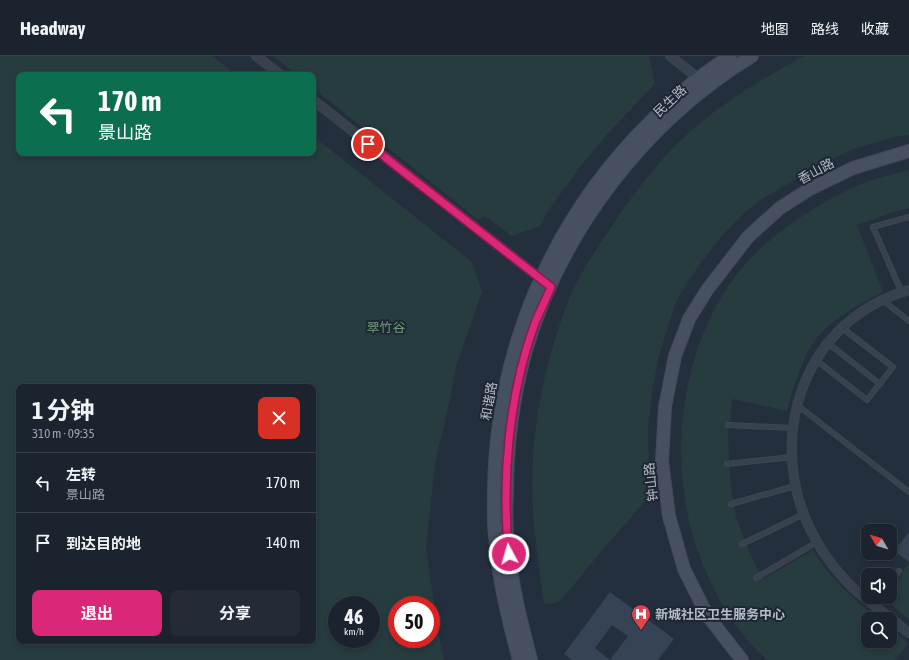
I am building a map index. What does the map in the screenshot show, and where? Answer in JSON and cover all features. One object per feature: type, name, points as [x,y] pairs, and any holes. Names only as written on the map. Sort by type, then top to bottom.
[{"type":"main road","name":"民生路","points":[[612,173],[642,130],[669,103],[698,78],[730,56]]},
{"type":"main road","name":"民生路","points":[[612,173],[635,155],[661,128],[708,86],[752,56]]},
{"type":"main road","name":"香山路","points":[[707,290],[748,237],[780,208],[808,190],[853,168],[909,151]]},
{"type":"main road","name":"和谐路","points":[[519,660],[504,599],[494,534],[495,464],[498,427],[503,398],[513,352],[524,320],[556,246],[576,213],[612,173]]},
{"type":"main road","name":"和谐路","points":[[531,660],[515,596],[507,533],[507,465],[510,428],[525,355],[535,324],[571,246],[612,173]]},
{"type":"main road","name":"钟山路","points":[[707,290],[689,319],[676,356],[665,407],[662,461],[669,516],[684,569],[707,615],[742,660]]},
{"type":"street","points":[[256,56],[277,72]]},
{"type":"street","points":[[670,56],[708,86]]},
{"type":"street","points":[[316,102],[551,287]]},
{"type":"street","points":[[905,291],[882,300],[863,310],[841,327],[827,343],[816,360],[805,382],[797,405],[793,428],[792,457],[795,486],[804,514],[817,542],[832,564],[853,588],[909,633]]},
{"type":"lane","points":[[905,291],[873,227],[909,217]]},
{"type":"lane","points":[[882,300],[909,321]]},
{"type":"lane","points":[[816,360],[867,400],[893,368],[841,327]]},
{"type":"lane","points":[[827,343],[880,384]]},
{"type":"lane","points":[[797,405],[909,492]]},
{"type":"lane","points":[[728,425],[793,428]]},
{"type":"lane","points":[[727,464],[792,457]]},
{"type":"lane","points":[[731,504],[795,486]]},
{"type":"lane","points":[[742,544],[804,514]]},
{"type":"lane","points":[[756,578],[817,542]]},
{"type":"green space","name":"翠竹谷","points":[[0,56],[212,56],[232,72],[16,72],[16,156],[316,156],[316,138],[472,262],[482,292],[456,366],[435,464],[426,547],[433,596],[388,596],[388,648],[440,648],[440,641],[444,660],[0,660]]},
{"type":"green space","points":[[273,56],[649,56],[655,84],[609,132],[583,163],[548,211],[540,226],[512,236],[485,216],[478,220],[316,90],[316,72],[293,72]]},
{"type":"green space","points":[[805,56],[909,56],[909,135],[894,137],[851,150],[816,167],[759,201],[741,216],[720,238],[697,268],[676,301],[658,359],[648,427],[650,496],[560,601],[550,604],[544,603],[533,513],[533,459],[540,398],[555,338],[572,291],[610,228],[641,185],[666,155],[702,121],[742,92]]},
{"type":"green space","points":[[909,170],[909,208],[857,225],[883,292],[846,313],[818,336],[811,346],[801,367],[787,411],[733,399],[728,435],[730,478],[736,517],[750,554],[763,579],[813,550],[842,588],[870,612],[861,612],[861,648],[897,648],[897,634],[906,641],[907,645],[895,660],[767,660],[737,627],[717,595],[697,549],[687,512],[682,474],[682,434],[686,394],[695,355],[710,319],[729,285],[765,244],[792,223],[837,195],[883,177]]},
{"type":"green space","points":[[909,562],[909,619],[890,604],[897,604],[897,582]]},
{"type":"building","points":[[909,532],[909,562],[897,553],[897,547]]},
{"type":"building","name":"新城社区卫生服务中心","points":[[610,592],[674,639],[658,660],[610,660],[572,660],[564,654]],"holes":[[[612,625],[628,636],[610,660],[595,648]]]},
{"type":"place","name":"新城社区卫生服务中心","points":[[641,631]]},
{"type":"route","points":[[368,144],[551,287],[535,324],[525,355],[510,428],[506,500],[509,554]]}]
